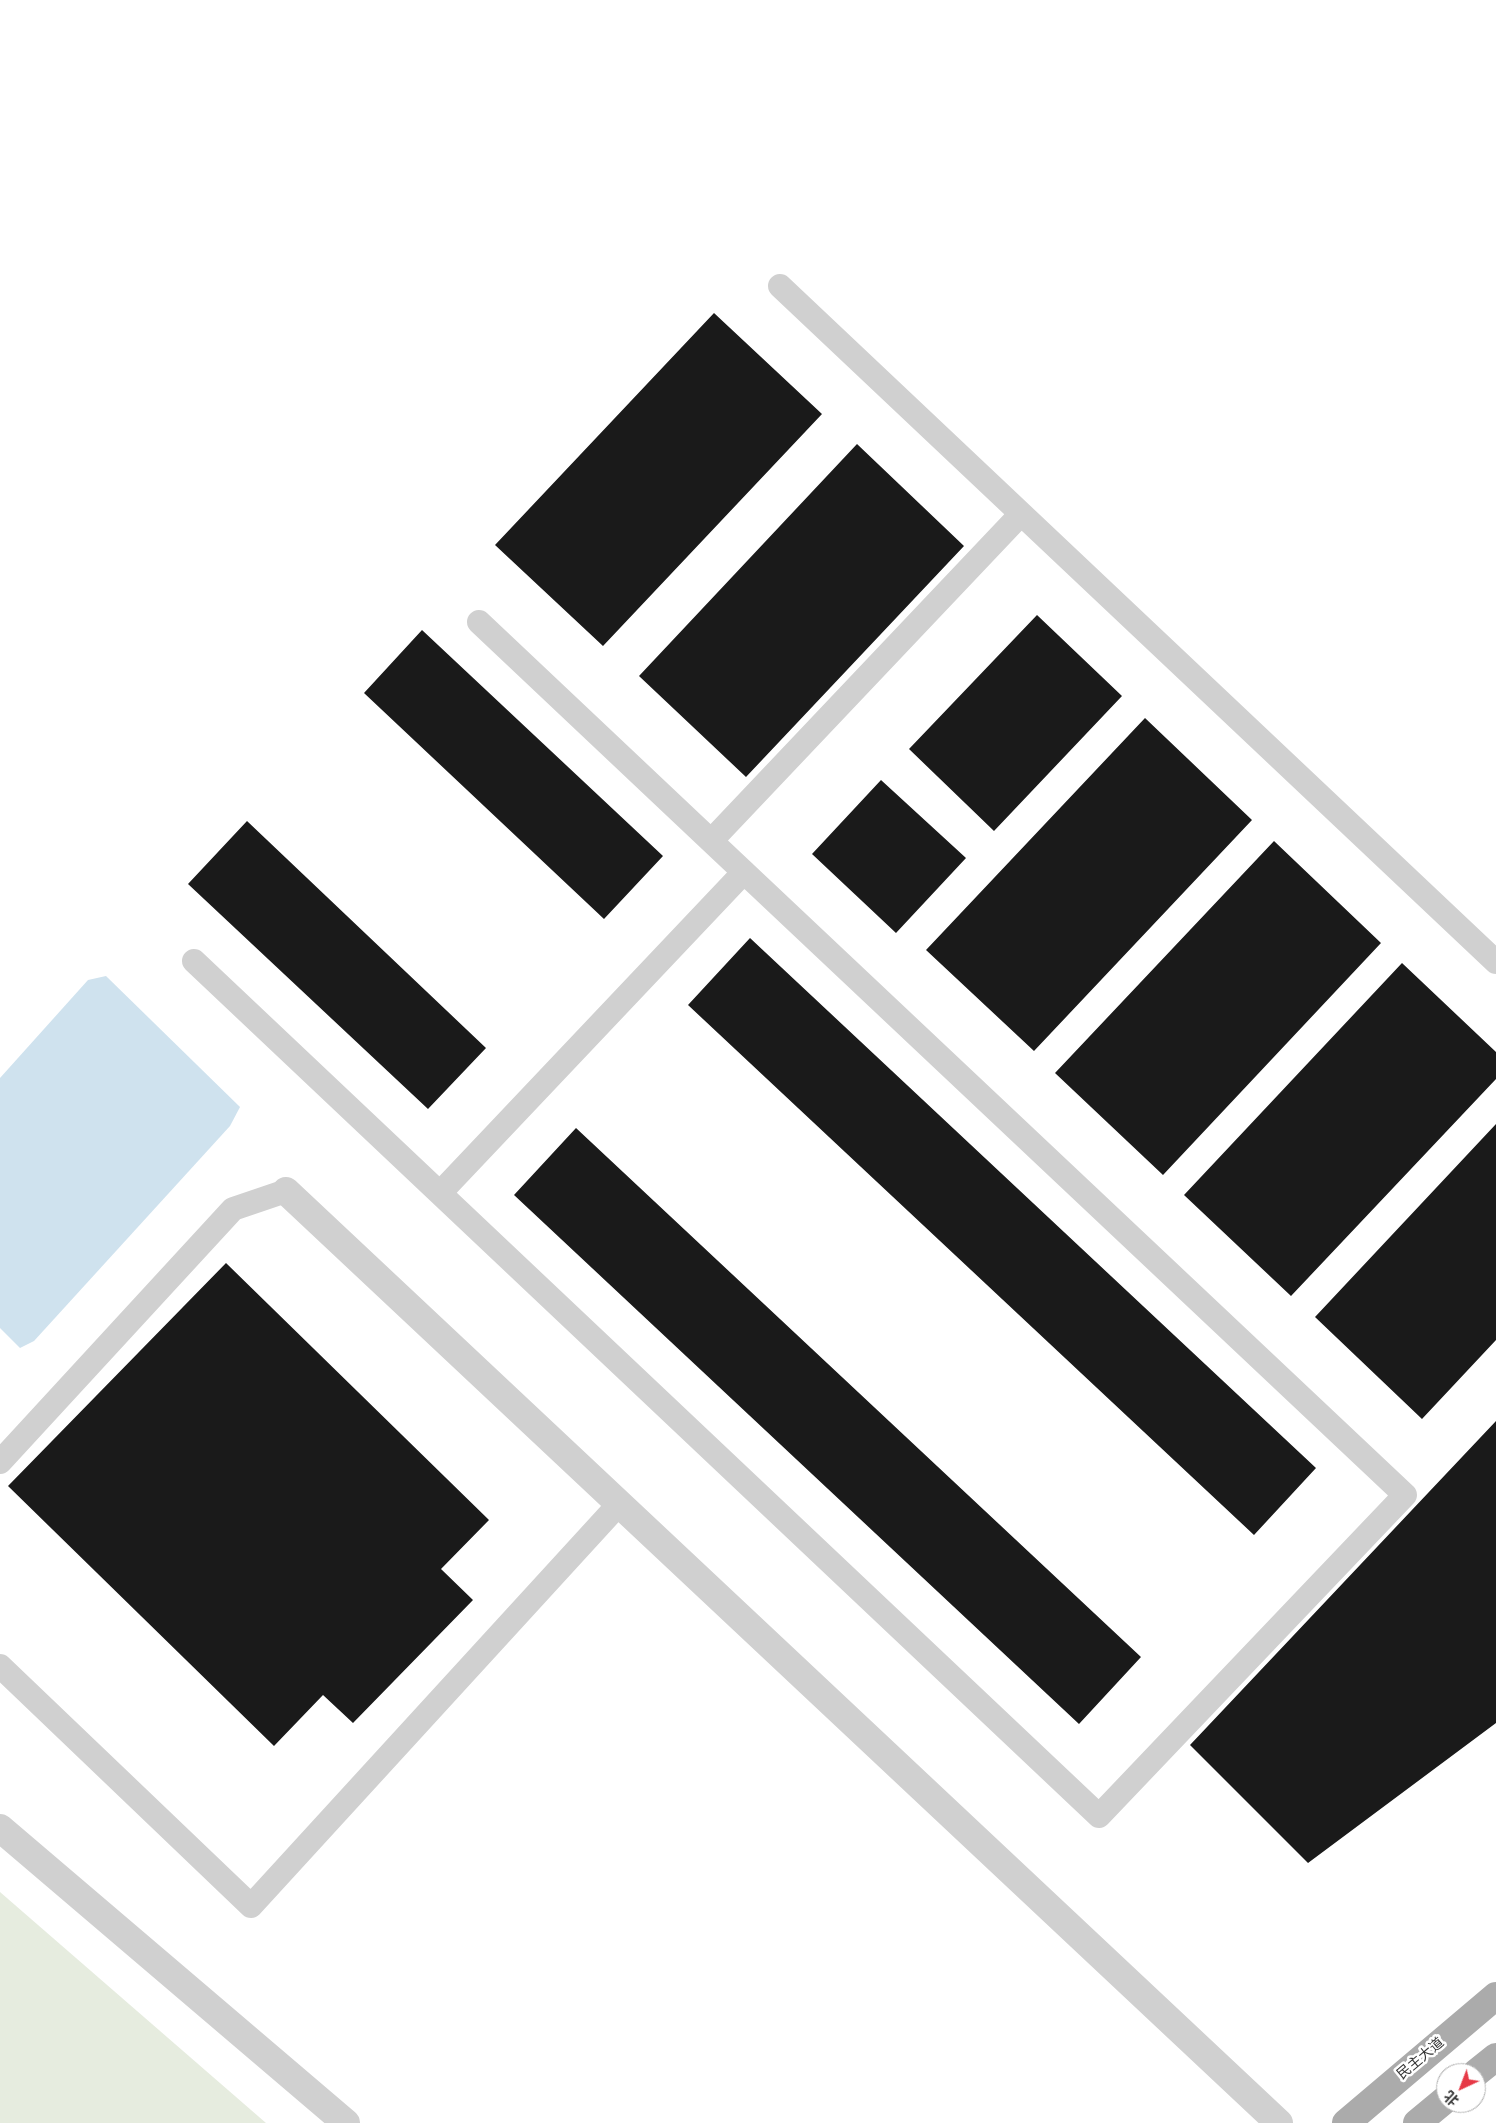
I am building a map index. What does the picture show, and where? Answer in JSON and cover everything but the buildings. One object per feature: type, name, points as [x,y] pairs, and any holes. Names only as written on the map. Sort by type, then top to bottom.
[{"type":"main road","name":"民主大道","points":[[1346,2123],[1496,1996]]},
{"type":"main road","points":[[1486,2065],[1496,2057]]},
{"type":"main road","points":[[1417,2123],[1436,2107]]},
{"type":"street","points":[[286,1191],[1279,2123]]},
{"type":"street","points":[[0,1828],[346,2123]]},
{"type":"lane","points":[[780,286],[1496,962]]},
{"type":"lane","points":[[711,841],[1021,514]]},
{"type":"lane","points":[[194,961],[1099,1816],[1405,1495],[479,622]]},
{"type":"lane","points":[[440,1193],[744,872]]},
{"type":"lane","points":[[0,1462],[232,1210],[286,1191]]},
{"type":"lane","points":[[0,1666],[251,1906],[619,1504]]},
{"type":"shaded area","points":[[0,1892],[266,2123],[0,2123]]},
{"type":"water","points":[[106,976],[240,1107],[230,1126],[34,1341],[20,1348],[0,1328],[0,1078],[88,980]]}]
